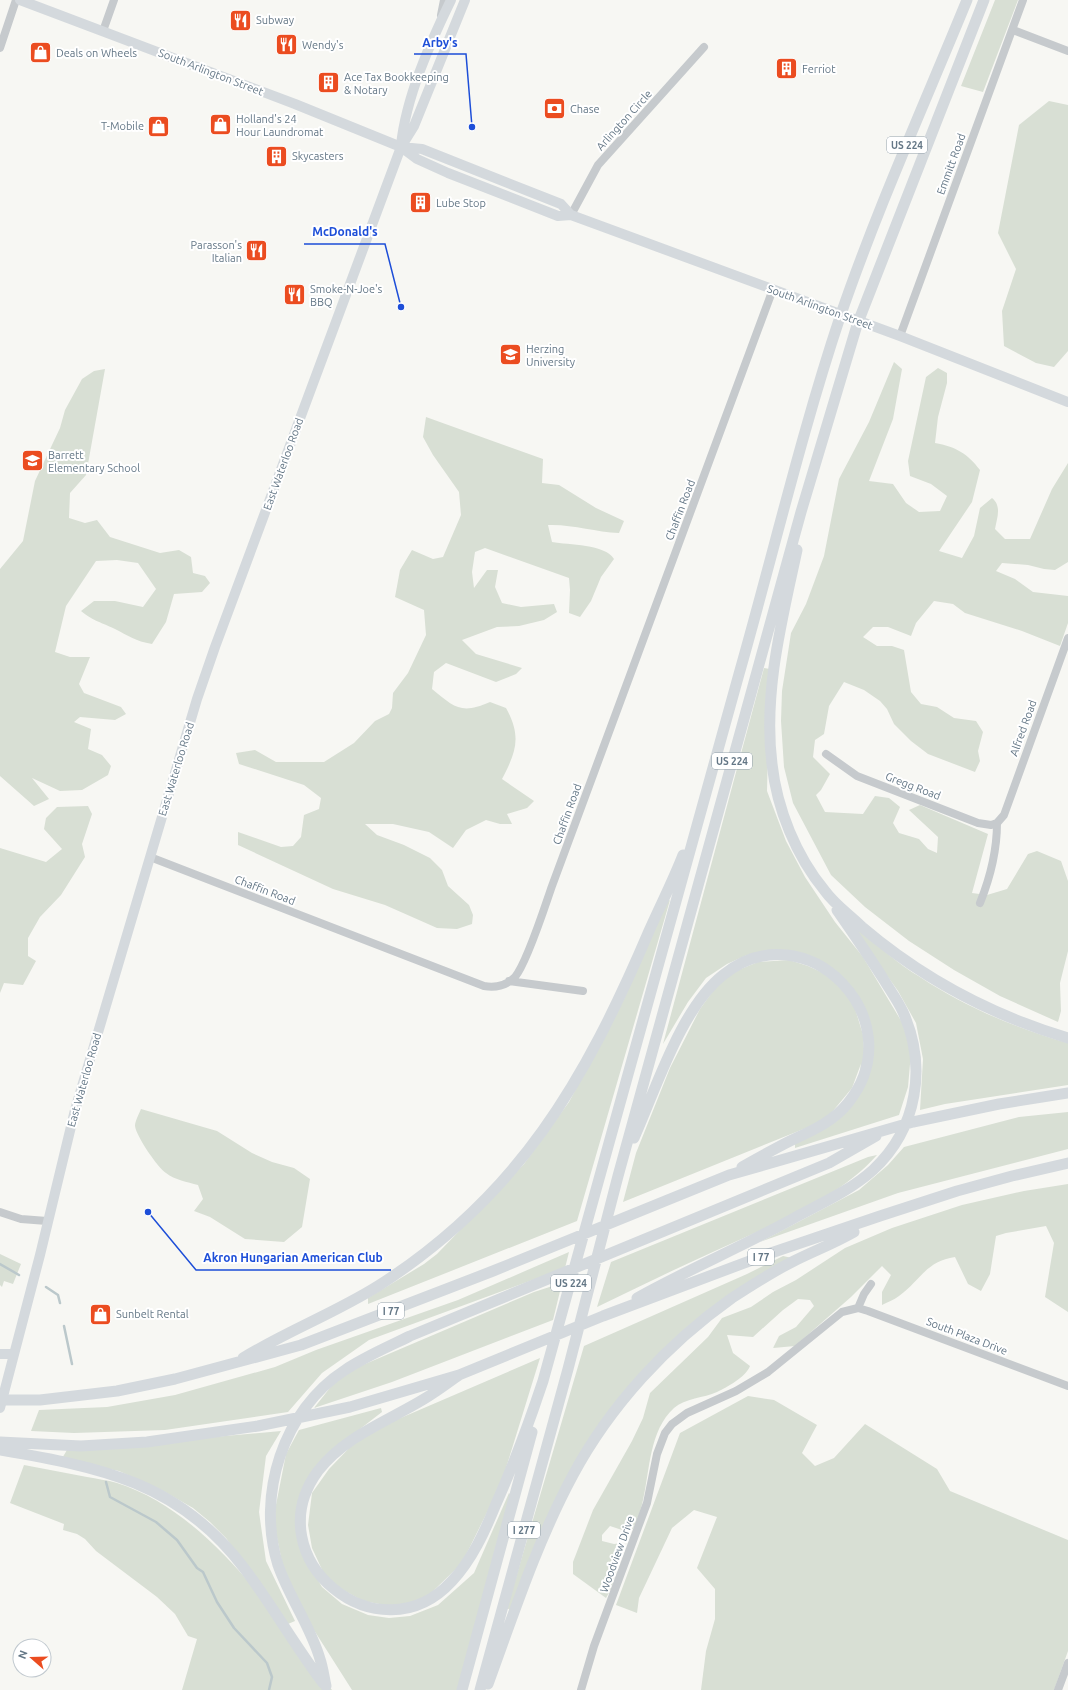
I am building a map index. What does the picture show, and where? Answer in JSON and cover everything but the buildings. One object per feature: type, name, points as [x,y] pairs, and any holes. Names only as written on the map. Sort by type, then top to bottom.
[{"type":"highway","points":[[933,80],[960,0]]},
{"type":"highway","name":"US 224","points":[[462,1690],[528,1452],[543,1381],[599,1184],[702,802],[809,419],[849,291],[933,80],[967,0]]},
{"type":"highway","name":"US 224","points":[[618,1176],[800,512],[819,453],[849,348],[867,297],[985,0]]},
{"type":"highway","points":[[603,1316],[678,1275],[767,1233],[828,1200],[862,1179],[884,1159],[900,1135],[912,1108],[917,1080],[911,1035],[902,1011],[874,964],[825,892],[796,844],[783,813],[774,781],[770,734],[772,694],[778,645],[819,453]]},
{"type":"highway","points":[[231,1365],[257,1349],[350,1303],[408,1265],[441,1240],[477,1208],[519,1163],[561,1106],[605,1030],[681,858],[702,802]]},
{"type":"highway","points":[[825,892],[872,934],[909,963],[942,985],[1002,1015],[1068,1038]]},
{"type":"highway","points":[[618,1176],[673,1049],[695,1008],[712,986],[732,968],[757,958],[782,956],[811,962],[830,972],[844,984],[862,1012],[868,1045],[865,1068],[860,1082],[847,1104],[829,1120],[729,1175]]},
{"type":"highway","name":"I 77","points":[[0,1400],[40,1400],[117,1391],[231,1365],[308,1342],[494,1271],[729,1175],[891,1128],[961,1111],[1068,1093]]},
{"type":"highway","points":[[327,1688],[320,1658],[278,1564],[274,1544],[271,1500],[282,1448],[302,1411],[328,1384],[345,1370],[410,1336],[829,1163],[891,1128]]},
{"type":"highway","name":"I 77","points":[[0,1442],[28,1450],[115,1444],[205,1435],[258,1426],[350,1407],[459,1375],[603,1316],[768,1254],[957,1191],[1068,1163]]},
{"type":"highway","name":"I 277","points":[[480,1690],[568,1369],[618,1176]]},
{"type":"highway","points":[[486,1690],[528,1575],[563,1495],[595,1438],[626,1397],[662,1357],[695,1327],[731,1299],[772,1272],[846,1237],[880,1216]]},
{"type":"highway","points":[[459,1375],[424,1399],[347,1443],[326,1462],[318,1472],[308,1490],[301,1522],[302,1540],[307,1554],[320,1576],[334,1590],[353,1602],[377,1609],[403,1609],[435,1597],[452,1582],[468,1560],[488,1523],[522,1444],[543,1381]]},
{"type":"highway","points":[[0,1450],[28,1450],[113,1474],[144,1486],[173,1501],[206,1525],[245,1568],[300,1652],[327,1688]]},
{"type":"main road","name":"South Arlington Street","points":[[20,0],[295,104],[401,146],[417,159],[558,216],[571,215],[900,336],[1068,402]]},
{"type":"main road","name":"East Waterloo Road","points":[[401,146],[404,121],[451,0]]},
{"type":"main road","name":"East Waterloo Road","points":[[0,1408],[74,1110],[197,699],[401,146],[414,126],[465,0]]},
{"type":"main road","points":[[0,1354],[14,1354]]},
{"type":"street","points":[[0,48],[16,0]]},
{"type":"street","points":[[103,31],[114,0]]},
{"type":"street","points":[[440,26],[444,0]]},
{"type":"street","name":"Emmitt Road","points":[[900,336],[1014,30],[1023,0]]},
{"type":"street","points":[[1014,30],[1068,51]]},
{"type":"street","name":"Arlington Circle","points":[[571,215],[598,165],[704,47]]},
{"type":"street","name":"Chaffin Road","points":[[150,857],[474,982],[495,987],[509,981],[518,973],[773,289]]},
{"type":"street","name":"Alfred Road","points":[[997,824],[1004,816],[1068,638]]},
{"type":"street","name":"Gregg Road","points":[[826,754],[852,773],[877,784],[978,823],[991,825],[997,824]]},
{"type":"street","points":[[980,903],[986,887],[995,851],[997,824]]},
{"type":"street","points":[[509,981],[583,991]]},
{"type":"street","points":[[0,1212],[21,1219],[47,1221]]},
{"type":"street","points":[[858,1308],[864,1294],[871,1284]]},
{"type":"street","name":"South Plaza Drive","points":[[858,1308],[1068,1386]]},
{"type":"street","name":"Woodview Drive","points":[[581,1690],[594,1646],[647,1503],[660,1443],[670,1426],[687,1412],[736,1391],[768,1372],[842,1312],[858,1308]]},
{"type":"street","points":[[1058,1690],[1068,1663]]},
{"type":"shaded area","points":[[995,0],[1018,0],[983,92],[961,86]]},
{"type":"shaded area","points":[[1049,101],[1068,105],[1068,351],[1054,367],[1036,363],[1004,346],[1002,311],[1016,269],[998,233],[1019,125]]},
{"type":"shaded area","points":[[894,362],[902,369],[893,419],[869,481],[893,484],[906,503],[919,512],[940,511],[947,496],[931,484],[910,476],[908,461],[926,377],[938,368],[947,373],[947,383],[938,417],[935,443],[955,449],[966,455],[980,470],[972,502],[939,551],[962,558],[974,536],[980,508],[992,498],[998,508],[995,529],[1005,539],[1030,539],[1052,489],[1068,463],[1068,562],[1055,570],[1028,565],[1002,563],[996,571],[1015,579],[1033,592],[1068,596],[1068,623],[1060,646],[1022,631],[965,613],[953,604],[934,601],[916,623],[911,636],[888,627],[873,627],[863,637],[877,646],[892,646],[904,650],[911,692],[921,704],[937,707],[954,718],[976,721],[983,732],[978,751],[980,761],[975,772],[928,754],[911,741],[894,724],[887,709],[880,701],[864,690],[844,682],[829,706],[824,734],[815,740],[813,757],[830,774],[821,790],[816,795],[825,812],[863,814],[875,796],[889,798],[900,807],[893,823],[899,833],[919,839],[928,849],[937,853],[938,837],[909,810],[920,805],[988,834],[972,893],[987,895],[1007,889],[1028,854],[1037,851],[1061,861],[1068,881],[1068,951],[1060,983],[1061,1011],[1058,1022],[1000,996],[954,970],[909,941],[865,907],[831,875],[793,803],[784,767],[781,721],[782,691],[791,633],[806,604],[824,556],[839,479],[869,422]]},
{"type":"shaded area","points":[[105,369],[86,475],[70,493],[69,518],[85,523],[97,520],[110,537],[160,553],[179,550],[191,557],[193,573],[205,576],[210,583],[202,592],[174,594],[166,622],[152,644],[132,638],[94,620],[81,611],[94,601],[115,601],[143,607],[156,589],[138,563],[117,560],[96,561],[66,606],[55,652],[70,657],[90,657],[79,684],[84,693],[121,707],[126,714],[115,720],[80,717],[74,722],[91,729],[88,749],[102,755],[111,766],[108,775],[82,790],[60,791],[32,778],[49,799],[34,806],[0,776],[0,569],[23,541],[35,481],[60,428],[65,410],[82,379],[94,371]]},
{"type":"shaded area","points":[[426,417],[543,459],[542,483],[559,485],[596,508],[624,521],[619,533],[548,525],[552,542],[586,546],[603,550],[614,559],[601,577],[591,601],[580,617],[569,613],[569,578],[485,548],[475,552],[472,572],[474,588],[487,570],[498,570],[495,587],[502,603],[521,607],[554,604],[557,612],[544,620],[519,626],[497,627],[462,640],[476,654],[522,668],[516,674],[496,682],[446,663],[434,672],[432,689],[458,707],[472,708],[490,702],[506,708],[514,728],[515,744],[511,761],[502,779],[534,801],[527,808],[507,814],[512,824],[500,824],[486,820],[466,830],[453,848],[429,832],[393,824],[365,824],[377,835],[404,845],[430,858],[442,870],[448,886],[469,905],[473,915],[472,924],[457,929],[437,928],[385,905],[333,889],[238,845],[238,832],[281,847],[293,846],[301,837],[304,815],[319,809],[321,798],[304,785],[239,764],[236,753],[255,750],[276,762],[324,762],[354,743],[375,721],[389,714],[392,708],[393,693],[408,673],[426,635],[424,610],[395,597],[400,570],[412,550],[433,559],[443,557],[461,515],[459,492],[433,455],[423,437]]},
{"type":"shaded area","points":[[764,668],[770,669],[767,791],[786,841],[805,877],[835,922],[863,957],[903,1024],[911,1053],[908,1087],[899,1115],[795,1148],[795,1144],[856,1099],[867,1021],[855,991],[837,972],[801,955],[776,952],[747,955],[727,964],[706,978],[688,1002],[663,1044]]},
{"type":"shaded area","points":[[88,806],[92,814],[82,844],[85,857],[61,895],[40,917],[28,938],[28,956],[36,961],[23,985],[4,983],[0,993],[0,848],[46,862],[62,849],[44,829],[46,818],[57,807]]},
{"type":"shaded area","points":[[670,900],[577,1221],[368,1304],[368,1298],[424,1264],[437,1254],[524,1164],[569,1102],[624,999],[665,903]]},
{"type":"shaded area","points":[[859,930],[912,972],[955,998],[991,1016],[1029,1031],[1068,1043],[1068,1085],[945,1104],[920,1110],[923,1059],[916,1023],[898,991],[856,932]]},
{"type":"shaded area","points":[[789,960],[823,973],[835,982],[853,1002],[864,1038],[862,1061],[852,1088],[828,1117],[806,1128],[623,1202],[636,1153],[670,1068],[700,1009],[718,984],[736,971],[758,962]]},
{"type":"shaded area","points":[[141,1109],[217,1131],[252,1153],[272,1162],[294,1168],[310,1179],[302,1227],[284,1242],[245,1239],[210,1217],[194,1211],[203,1199],[198,1185],[173,1177],[162,1170],[153,1159],[136,1131],[136,1120]]},
{"type":"shaded area","points":[[1068,1112],[1068,1149],[898,1193],[760,1242],[859,1190],[888,1165],[904,1147],[1019,1117]]},
{"type":"shaded area","points":[[877,1155],[861,1171],[843,1185],[823,1198],[779,1222],[597,1307],[611,1262],[868,1157]]},
{"type":"shaded area","points":[[1068,1184],[1068,1312],[1045,1297],[1054,1243],[1046,1226],[996,1236],[990,1274],[981,1291],[968,1284],[955,1257],[945,1259],[930,1267],[899,1296],[882,1305],[882,1292],[891,1275],[882,1266],[851,1297],[795,1346],[773,1348],[779,1336],[796,1327],[814,1306],[810,1300],[798,1299],[783,1310],[753,1337],[727,1335],[733,1353],[750,1366],[745,1374],[731,1384],[712,1394],[689,1400],[678,1405],[666,1417],[655,1439],[642,1504],[633,1529],[625,1531],[610,1526],[602,1535],[602,1541],[614,1544],[623,1543],[612,1587],[606,1598],[573,1574],[573,1562],[593,1510],[632,1441],[643,1418],[650,1393],[708,1337],[722,1318],[751,1307],[845,1248],[892,1228],[962,1205],[1024,1191]]},
{"type":"shaded area","points":[[569,1252],[565,1268],[369,1340],[322,1373],[288,1412],[165,1430],[74,1433],[31,1431],[39,1410],[107,1407],[175,1395],[275,1367],[316,1350],[458,1300]]},
{"type":"shaded area","points":[[0,1254],[21,1264],[13,1284],[4,1281],[2,1287],[0,1285]]},
{"type":"shaded area","points":[[783,1256],[792,1258],[713,1309],[604,1419],[510,1610],[507,1608],[584,1346],[747,1274]]},
{"type":"shaded area","points":[[562,1283],[553,1320],[392,1382],[314,1408],[333,1384],[351,1370],[534,1292]]},
{"type":"shaded area","points":[[540,1358],[501,1484],[462,1563],[426,1598],[396,1607],[363,1601],[338,1587],[325,1576],[312,1548],[308,1525],[312,1493],[329,1469],[354,1443],[396,1420]]},
{"type":"shaded area","points":[[748,1396],[774,1400],[817,1425],[802,1453],[815,1466],[834,1458],[865,1424],[937,1469],[950,1491],[1068,1540],[1068,1651],[1054,1690],[701,1690],[706,1651],[715,1619],[715,1589],[697,1568],[717,1517],[694,1510],[672,1528],[639,1598],[637,1613],[616,1605],[680,1433]]},
{"type":"shaded area","points":[[381,1408],[382,1412],[325,1456],[305,1486],[306,1560],[322,1587],[342,1604],[368,1615],[389,1618],[410,1616],[438,1605],[474,1573],[509,1493],[512,1497],[458,1690],[352,1690],[312,1627],[285,1576],[276,1533],[275,1510],[286,1454],[299,1430]]},
{"type":"shaded area","points":[[281,1431],[266,1456],[259,1512],[266,1561],[295,1621],[288,1624],[226,1538],[193,1508],[165,1492],[119,1471],[61,1460],[67,1450]]},
{"type":"shaded area","points":[[24,1465],[117,1483],[150,1497],[182,1517],[211,1542],[238,1570],[264,1600],[332,1690],[182,1690],[197,1639],[188,1636],[175,1614],[157,1597],[96,1551],[85,1539],[77,1534],[63,1530],[64,1524],[10,1503]]},
{"type":"waterway","points":[[0,1264],[19,1275]]},
{"type":"waterway","points":[[46,1287],[58,1295],[60,1303]]},
{"type":"waterway","points":[[64,1326],[72,1364]]},
{"type":"waterway","points":[[106,1482],[110,1497],[156,1522],[177,1540],[197,1568],[203,1572],[217,1602],[234,1628],[267,1663],[272,1677],[269,1690]]},
{"type":"place","name":"Subway","points":[[241,20]]},
{"type":"place","name":"Wendy's","points":[[287,45]]},
{"type":"place","name":"Deals on Wheels","points":[[41,53]]},
{"type":"place","name":"Ferriot","points":[[786,69]]},
{"type":"place","name":"Ace Tax Bookkeeping & Notary","points":[[328,83]]},
{"type":"place","name":"Chase","points":[[555,109]]},
{"type":"place","name":"Holland's 24 Hour Laundromat","points":[[221,125]]},
{"type":"place","name":"T-Mobile","points":[[159,126]]},
{"type":"place","name":"Arby's","points":[[472,127]]},
{"type":"place","name":"Skycasters","points":[[276,156]]},
{"type":"place","name":"Lube Stop","points":[[421,203]]},
{"type":"place","name":"Parasson's Italian","points":[[257,251]]},
{"type":"place","name":"Smoke-N-Joe's BBQ","points":[[294,295]]},
{"type":"place","name":"McDonald's","points":[[401,307]]},
{"type":"place","name":"Herzing University","points":[[510,355]]},
{"type":"place","name":"Barrett Elementary School","points":[[33,461]]},
{"type":"place","name":"Akron Hungarian American Club","points":[[148,1212]]},
{"type":"place","name":"Sunbelt Rental","points":[[101,1314]]}]
